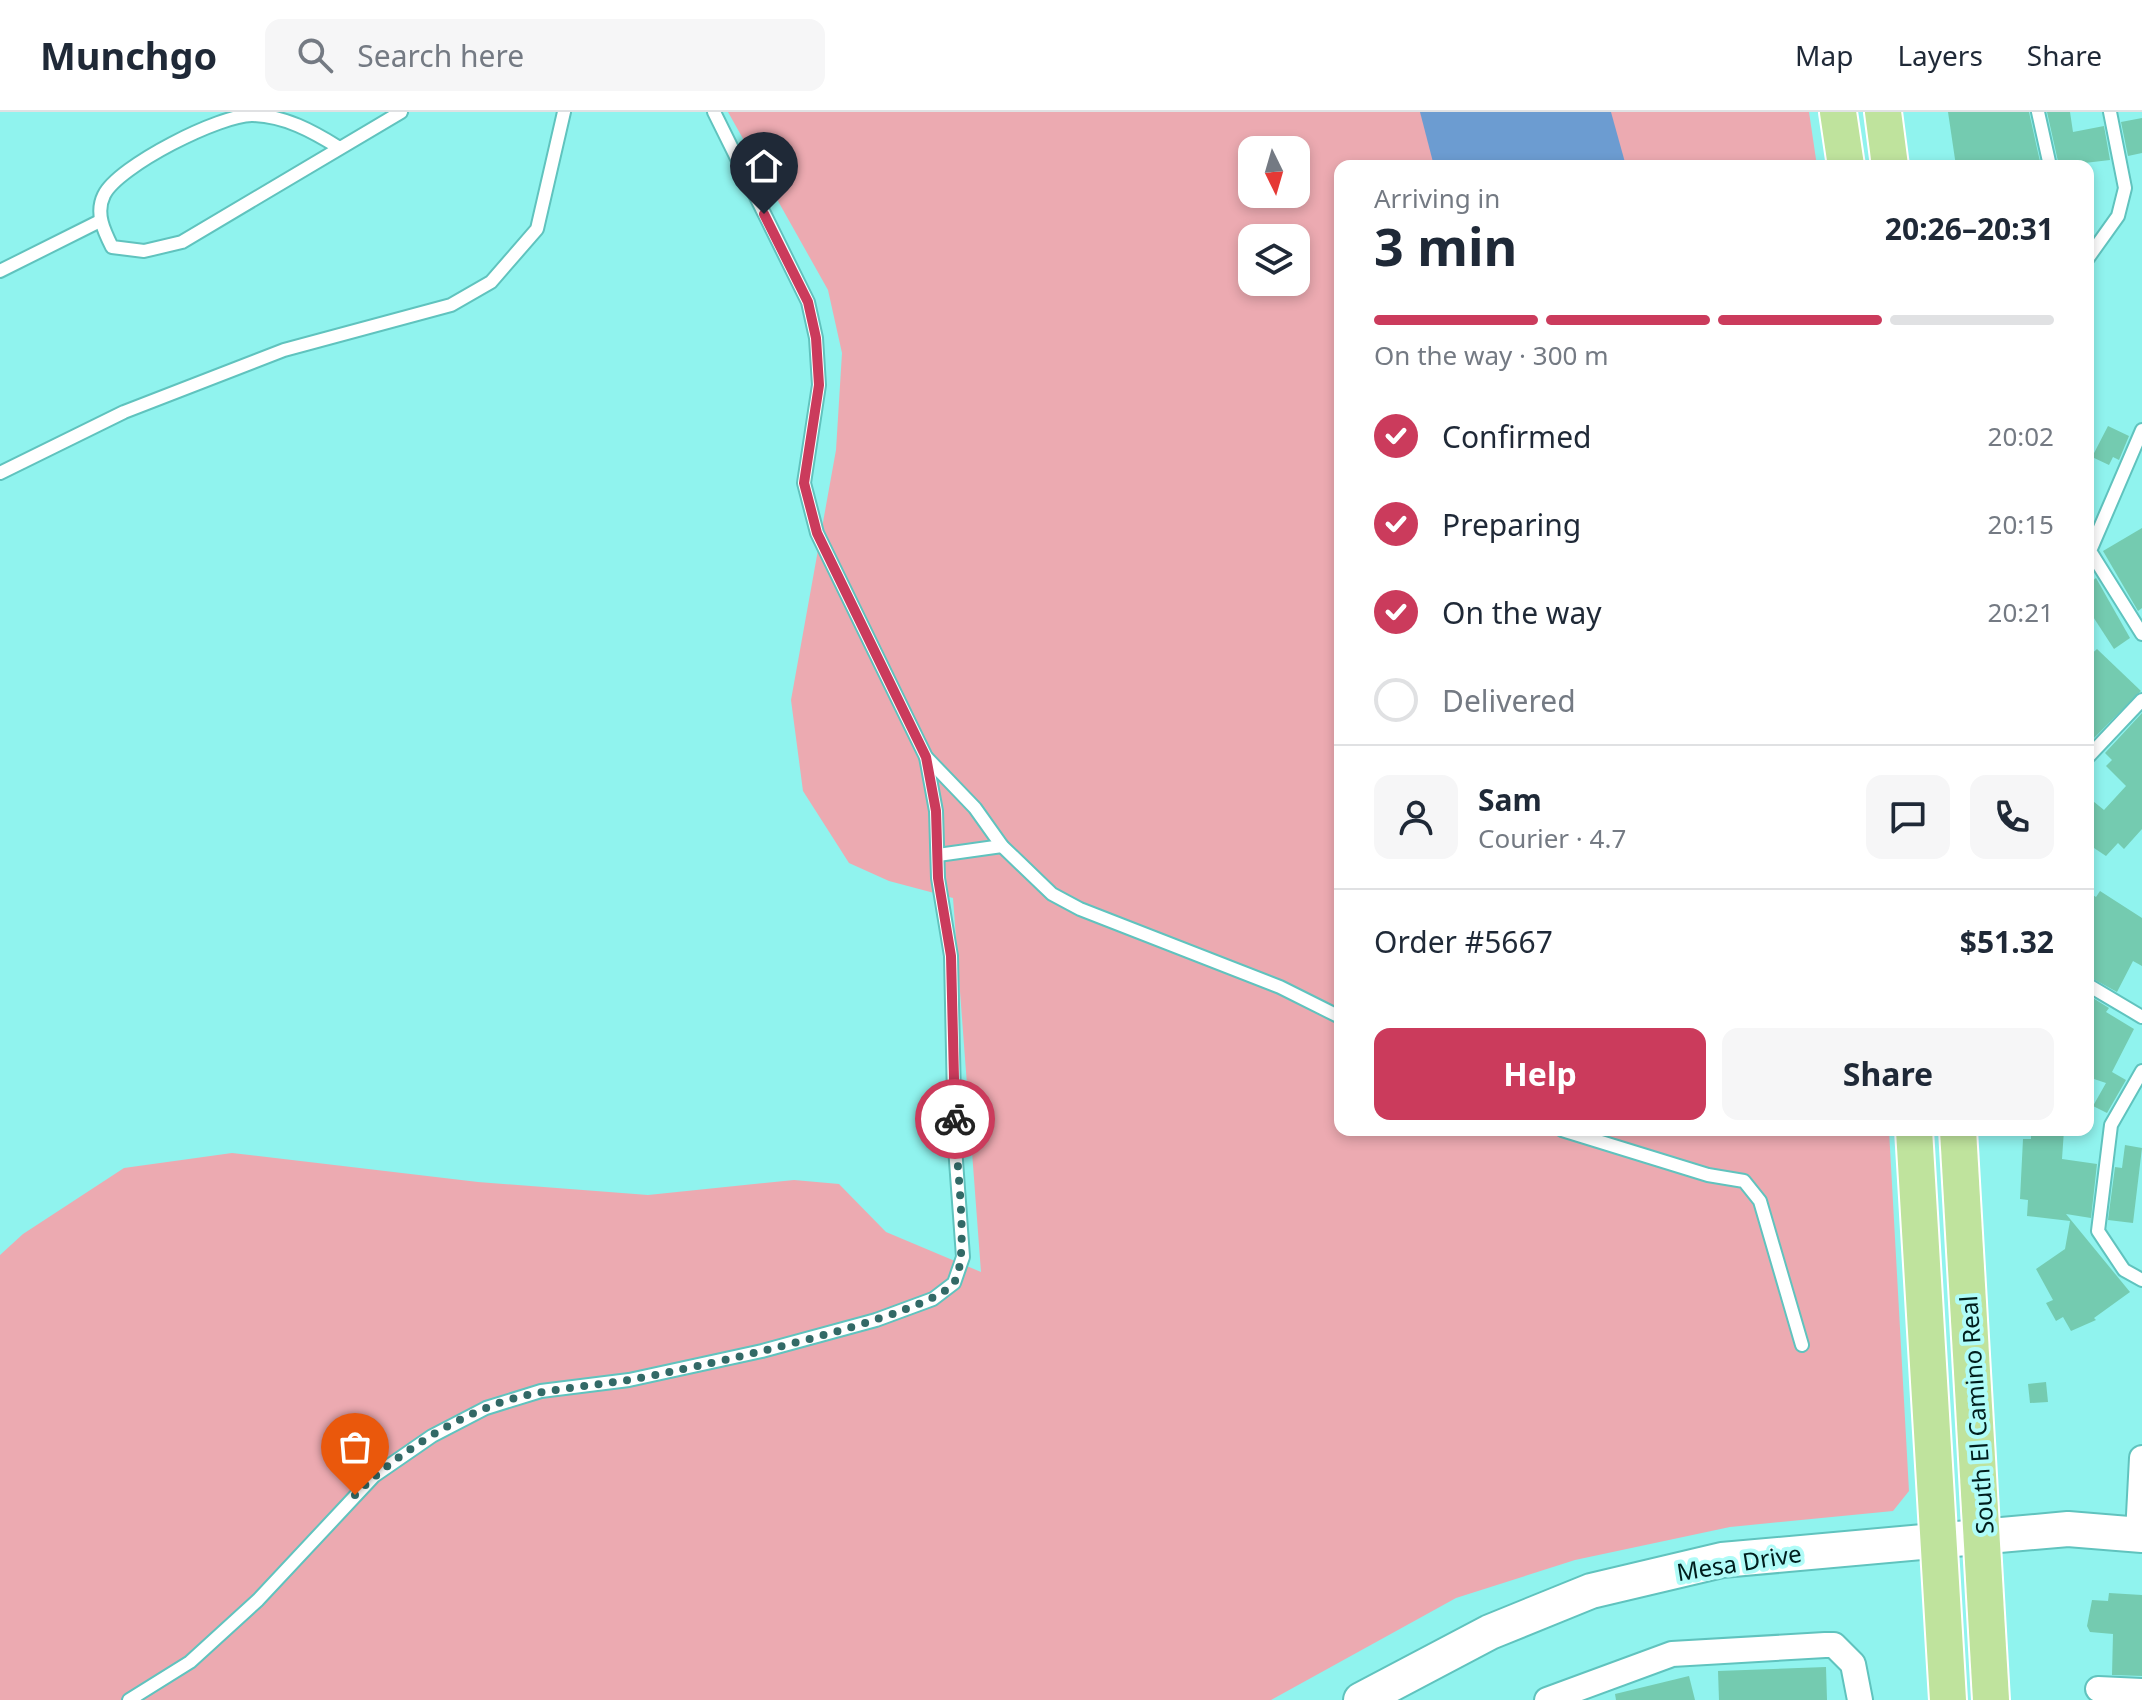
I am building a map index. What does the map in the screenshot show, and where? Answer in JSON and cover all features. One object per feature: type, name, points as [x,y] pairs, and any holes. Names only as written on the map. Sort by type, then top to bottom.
[{"type":"main road","points":[[1838,112],[1845,160]]},
{"type":"main road","points":[[1883,112],[1889,160]]},
{"type":"main road","name":"South El Camino Real","points":[[1914,1136],[1948,1700]]},
{"type":"main road","name":"South El Camino Real","points":[[1958,1136],[1991,1700]]},
{"type":"main road","name":"Mesa Drive","points":[[1361,1700],[1490,1632],[1591,1591],[1722,1560],[2068,1529],[2140,1535]]},
{"type":"street","points":[[2140,1535],[2142,1458]]},
{"type":"street","points":[[1547,1700],[1672,1654],[1834,1645],[1853,1664],[1860,1700]]},
{"type":"street","points":[[2098,1689],[2142,1691]]},
{"type":"lane","points":[[338,147],[291,117],[251,113],[184,135],[136,165],[104,194],[100,221],[112,247],[144,251],[182,242],[401,112]]},
{"type":"lane","points":[[0,473],[138,406],[284,350],[451,305],[491,282],[537,229],[564,112]]},
{"type":"lane","points":[[129,1700],[190,1662],[235,1621],[374,1476],[432,1436],[486,1408],[541,1391],[629,1380],[776,1347],[876,1320],[933,1299],[954,1283],[963,1257],[955,1147],[951,956],[938,855],[936,811],[926,757],[817,533],[804,483],[819,385],[811,314],[714,112]]},
{"type":"lane","points":[[2038,112],[2049,160]]},
{"type":"lane","points":[[2094,250],[2118,216],[2125,188],[2110,112]]},
{"type":"lane","points":[[0,271],[100,221]]},
{"type":"lane","points":[[2094,542],[2142,430]]},
{"type":"lane","points":[[2094,557],[2142,634]]},
{"type":"lane","points":[[2094,751],[2142,700]]},
{"type":"lane","points":[[926,757],[975,808],[1002,846],[1052,894],[1080,909],[1280,987],[1334,1014]]},
{"type":"lane","points":[[938,855],[1002,846]]},
{"type":"lane","points":[[2094,989],[2142,1017]]},
{"type":"lane","points":[[2142,1071],[2111,1125],[2098,1231],[2124,1270],[2142,1280]]},
{"type":"lane","points":[[1581,1136],[1708,1175],[1744,1181],[1760,1201],[1802,1345]]},
{"type":"shaded area","points":[[728,112],[1809,112],[1816,160],[1334,160],[1334,1136],[1889,1136],[1909,1491],[1893,1511],[1730,1527],[1575,1560],[1456,1598],[1271,1700],[0,1700],[0,1255],[23,1234],[124,1168],[232,1153],[478,1182],[648,1195],[794,1180],[839,1184],[886,1232],[981,1272],[953,898],[889,881],[849,863],[803,791],[791,700],[836,450],[842,353],[828,290]]},
{"type":"water","points":[[1420,112],[1611,112],[1624,160],[1432,160]]},
{"type":"building","points":[[1948,112],[2029,112],[2040,160],[1955,160]]},
{"type":"building","points":[[2047,112],[2070,112],[2073,132],[2104,126],[2110,160],[2058,160]]},
{"type":"building","points":[[2142,118],[2142,153],[2128,156],[2121,122]]},
{"type":"building","points":[[2108,426],[2129,436],[2119,460],[2113,457],[2109,465],[2094,458]]},
{"type":"building","points":[[2142,528],[2142,608],[2138,611],[2103,551]]},
{"type":"building","points":[[2096,578],[2130,638],[2114,649],[2094,618]]},
{"type":"building","points":[[2097,649],[2141,691],[2094,738],[2094,652]]},
{"type":"building","points":[[2142,713],[2142,829],[2124,849],[2118,843],[2106,856],[2094,848],[2094,802],[2104,810],[2126,786],[2106,766],[2112,760],[2105,753]]},
{"type":"building","points":[[2100,891],[2142,918],[2142,966],[2133,961],[2117,992],[2094,979],[2096,897]]},
{"type":"building","points":[[2094,999],[2109,1008],[2106,1012],[2134,1029],[2112,1072],[2126,1080],[2107,1113],[2094,1106],[2106,1083],[2094,1079]]},
{"type":"building","points":[[2031,1136],[2064,1136],[2062,1159],[2097,1164],[2091,1218],[2066,1214],[2130,1292],[2094,1318],[2096,1320],[2071,1331],[2063,1317],[2056,1321],[2046,1303],[2053,1300],[2036,1269],[2065,1249],[2070,1221],[2027,1216],[2028,1200],[2020,1199],[2023,1139],[2031,1139]]},
{"type":"building","points":[[2125,1145],[2142,1148],[2133,1223],[2108,1220],[2115,1167],[2122,1168]]},
{"type":"building","points":[[2046,1382],[2048,1402],[2030,1403],[2028,1384]]},
{"type":"building","points":[[2109,1593],[2142,1595],[2142,1676],[2112,1675],[2113,1634],[2090,1632],[2087,1626],[2092,1600],[2108,1601]]},
{"type":"building","points":[[1826,1667],[1827,1700],[1719,1700],[1718,1671]]},
{"type":"building","points":[[1689,1676],[1695,1700],[1616,1700],[1615,1694]]},
{"type":"way so far","points":[[355,1495],[374,1476],[432,1436],[486,1408],[541,1391],[629,1380],[762,1351],[876,1320],[933,1299],[954,1283],[963,1257],[955,1119]]},
{"type":"route","points":[[764,214],[808,302],[816,338],[819,385],[804,483],[817,533],[926,757],[936,811],[938,878],[951,956],[955,1119]]}]
